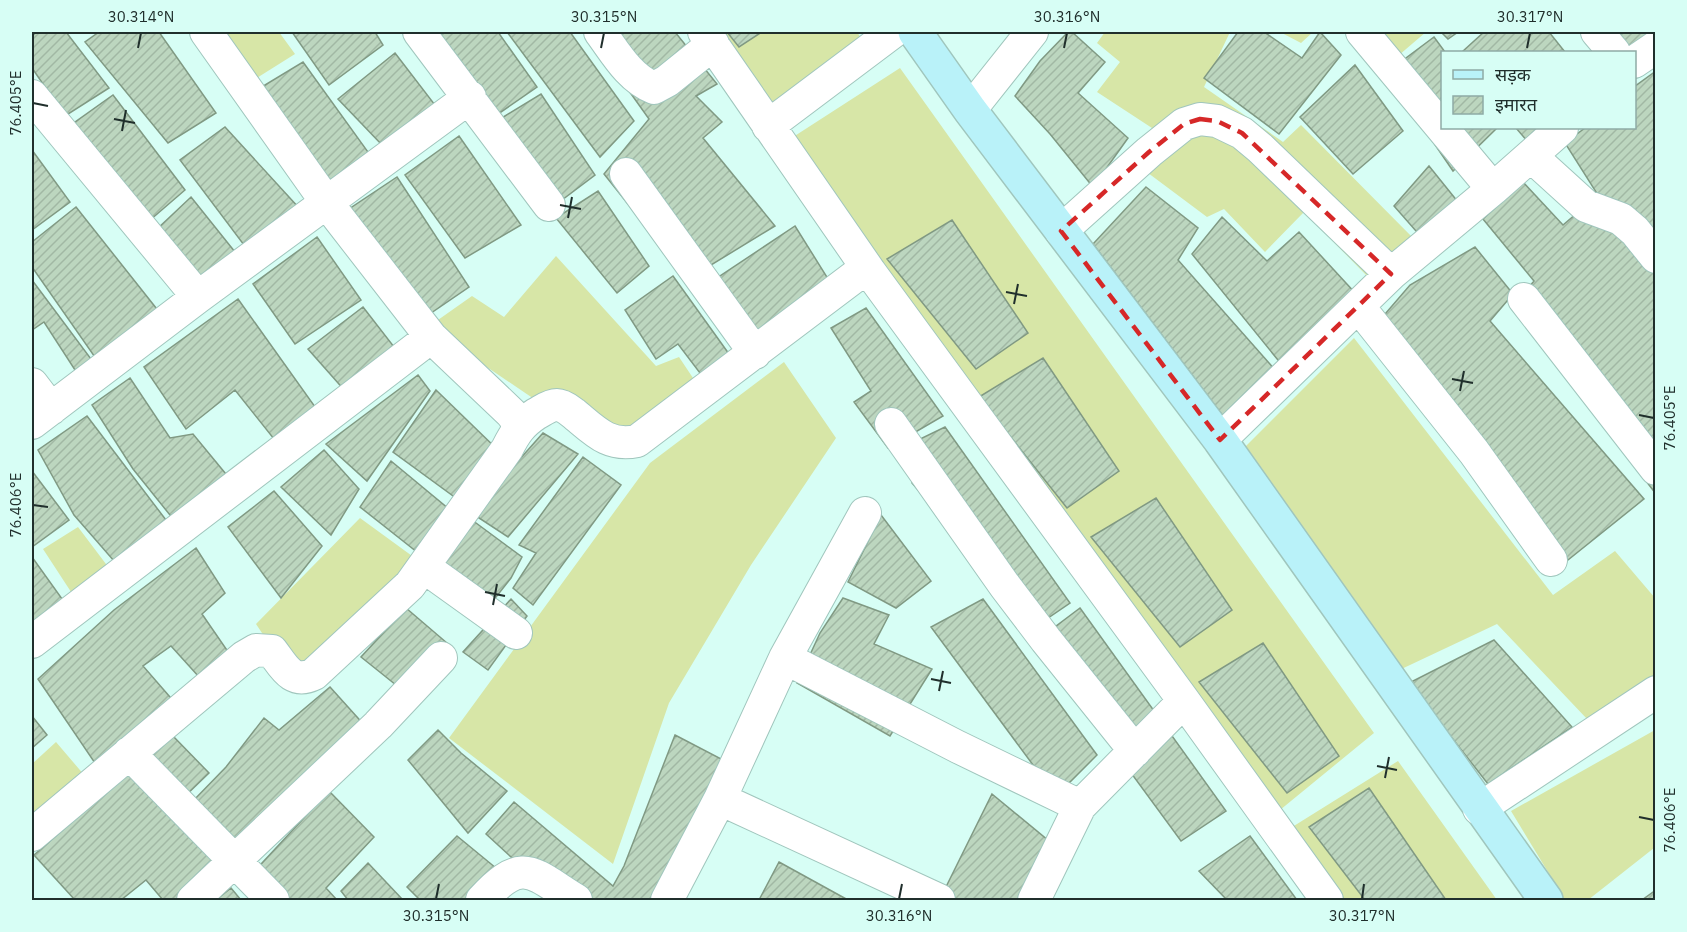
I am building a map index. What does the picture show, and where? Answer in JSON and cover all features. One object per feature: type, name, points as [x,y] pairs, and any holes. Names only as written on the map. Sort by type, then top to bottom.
[{"type":"street","points":[[206,32],[327,203],[431,338],[511,413],[518,427]]},
{"type":"street","points":[[419,32],[549,205]]},
{"type":"street","points":[[600,32],[631,73],[642,83],[654,88],[667,81],[708,38],[866,268],[1327,900]]},
{"type":"street","points":[[768,126],[893,32]]},
{"type":"street","points":[[915,32],[970,110],[1220,440],[1479,809],[1546,900]]},
{"type":"street","points":[[970,110],[1032,32]]},
{"type":"street","points":[[1362,32],[1441,127]]},
{"type":"street","points":[[1597,32],[1613,51]]},
{"type":"street","points":[[1636,61],[1656,47]]},
{"type":"street","points":[[32,96],[198,297]]},
{"type":"street","points":[[32,384],[41,416],[198,297],[470,97]]},
{"type":"street","points":[[1061,231],[1184,123],[1200,119],[1217,121],[1242,133],[1260,148],[1391,274]]},
{"type":"street","points":[[1443,129],[1493,189]]},
{"type":"street","points":[[1220,440],[1391,274],[1561,129]]},
{"type":"street","points":[[1531,156],[1586,206],[1621,219],[1635,231],[1656,257]]},
{"type":"street","points":[[626,174],[755,353]]},
{"type":"street","points":[[32,835],[244,657],[256,650],[272,651],[288,672],[296,678],[306,678],[314,674],[410,585],[507,449],[518,427],[541,411],[558,405],[568,409],[601,435],[621,444],[638,441],[866,268]]},
{"type":"street","points":[[1524,299],[1656,469]]},
{"type":"street","points":[[1359,307],[1474,452],[1551,560]]},
{"type":"street","points":[[32,642],[431,338]]},
{"type":"street","points":[[891,424],[1025,613],[1135,750]]},
{"type":"street","points":[[667,900],[720,799],[785,658],[864,513]]},
{"type":"street","points":[[424,567],[516,633]]},
{"type":"street","points":[[193,900],[378,725],[441,658]]},
{"type":"street","points":[[785,658],[958,747],[1080,806]]},
{"type":"street","points":[[1479,809],[1656,692]]},
{"type":"street","points":[[1034,900],[1080,806],[1184,701]]},
{"type":"street","points":[[129,753],[273,900]]},
{"type":"street","points":[[720,799],[939,900]]},
{"type":"street","points":[[482,900],[496,885],[518,872],[531,873],[576,900]]},
{"type":"highlighted area","points":[[1200,119],[1217,121],[1242,133],[1391,274],[1220,440],[1061,231],[1149,152],[1184,124]]},
{"type":"green space","points":[[216,32],[279,32],[295,54],[252,81]]},
{"type":"green space","points":[[716,32],[857,32],[867,47],[775,118]]},
{"type":"green space","points":[[1105,32],[1230,32],[1204,87],[1283,142],[1301,125],[1418,243],[1373,282],[1304,212],[1265,252],[1224,209],[1207,217],[1132,161],[1152,128],[1097,92],[1120,62],[1097,43]]},
{"type":"green space","points":[[1280,32],[1313,32],[1301,43]]},
{"type":"green space","points":[[1354,32],[1426,32],[1385,67]]},
{"type":"green space","points":[[900,68],[1374,733],[1280,810],[790,139]]},
{"type":"green space","points":[[556,256],[656,366],[679,357],[699,387],[612,452],[428,327],[472,296],[504,317]]},
{"type":"green space","points":[[1354,338],[1553,595],[1615,551],[1655,598],[1655,678],[1588,720],[1497,624],[1393,673],[1236,456]]},
{"type":"green space","points":[[784,362],[836,438],[751,565],[669,703],[613,864],[449,738],[650,463]]},
{"type":"green space","points":[[360,518],[419,561],[309,685],[280,660],[256,624]]},
{"type":"green space","points":[[78,527],[109,568],[75,598],[43,549]]},
{"type":"green space","points":[[1655,730],[1655,850],[1654,848],[1588,900],[1565,900],[1511,811]]},
{"type":"green space","points":[[56,742],[85,776],[32,824],[32,764]]},
{"type":"green space","points":[[1398,761],[1497,900],[1342,900],[1289,829]]},
{"type":"building","points":[[37,32],[66,32],[109,88],[65,116],[32,68],[32,36]]},
{"type":"building","points":[[99,32],[159,32],[216,113],[168,143],[85,42]]},
{"type":"building","points":[[292,32],[375,32],[383,45],[329,85]]},
{"type":"building","points":[[426,32],[498,32],[537,87],[491,119]]},
{"type":"building","points":[[507,32],[570,32],[634,121],[600,157]]},
{"type":"building","points":[[587,32],[675,32],[717,84],[696,96],[722,122],[703,138],[775,226],[688,279],[604,174],[649,119]]},
{"type":"building","points":[[727,32],[762,32],[739,47]]},
{"type":"building","points":[[1068,32],[1072,32],[1105,62],[1078,93],[1128,138],[1093,187],[1050,134],[1015,96],[1040,61]]},
{"type":"building","points":[[1238,32],[1264,32],[1302,58],[1320,32],[1341,55],[1279,134],[1204,78]]},
{"type":"building","points":[[1441,32],[1458,32],[1448,39]]},
{"type":"building","points":[[1484,32],[1549,32],[1564,51],[1463,51]]},
{"type":"building","points":[[1601,32],[1656,32],[1636,51],[1631,51]]},
{"type":"building","points":[[1434,37],[1444,51],[1441,51],[1441,129],[1496,129],[1453,171],[1386,73]]},
{"type":"building","points":[[395,53],[435,105],[383,146],[338,99]]},
{"type":"building","points":[[303,62],[368,152],[329,184],[260,88]]},
{"type":"building","points":[[1355,65],[1403,131],[1353,174],[1300,117]]},
{"type":"building","points":[[1656,71],[1656,494],[1512,307],[1534,281],[1483,219],[1523,182],[1563,225],[1598,195],[1565,143],[1584,129],[1636,129],[1636,86]]},
{"type":"building","points":[[541,94],[595,175],[550,209],[490,125]]},
{"type":"building","points":[[113,95],[185,190],[149,221],[71,125]]},
{"type":"building","points":[[225,127],[299,208],[247,249],[180,160]]},
{"type":"building","points":[[1517,129],[1543,129],[1529,143]]},
{"type":"building","points":[[459,136],[521,225],[465,258],[405,175]]},
{"type":"building","points":[[32,150],[70,202],[32,230]]},
{"type":"building","points":[[1429,166],[1458,202],[1423,239],[1394,206]]},
{"type":"building","points":[[397,177],[469,287],[415,324],[337,217]]},
{"type":"building","points":[[1146,187],[1198,228],[1178,260],[1276,371],[1226,420],[1093,244]]},
{"type":"building","points":[[598,191],[649,266],[617,293],[556,218]]},
{"type":"building","points":[[191,197],[235,252],[200,287],[157,229]]},
{"type":"building","points":[[76,207],[160,313],[99,363],[32,267],[32,242]]},
{"type":"building","points":[[1222,217],[1267,261],[1299,232],[1357,295],[1282,365],[1192,254]]},
{"type":"building","points":[[952,220],[1028,333],[976,369],[887,259]]},
{"type":"building","points":[[795,226],[830,282],[750,342],[708,284]]},
{"type":"building","points":[[317,237],[361,300],[295,344],[253,284]]},
{"type":"building","points":[[1475,247],[1513,294],[1490,321],[1644,499],[1553,572],[1373,328],[1410,285]]},
{"type":"building","points":[[673,276],[729,354],[703,377],[678,344],[656,359],[625,310]]},
{"type":"building","points":[[32,280],[91,359],[75,370],[44,322],[32,330]]},
{"type":"building","points":[[238,299],[318,411],[278,444],[235,390],[186,429],[144,367]]},
{"type":"building","points":[[363,307],[398,352],[346,392],[308,349]]},
{"type":"building","points":[[866,308],[943,416],[888,448],[854,402],[871,391],[831,328]]},
{"type":"building","points":[[1043,358],[1119,471],[1067,508],[979,397]]},
{"type":"building","points":[[418,375],[430,391],[367,481],[326,444]]},
{"type":"building","points":[[130,378],[170,438],[193,434],[230,479],[178,525],[133,469],[92,405]]},
{"type":"building","points":[[436,390],[502,454],[460,501],[393,452]]},
{"type":"building","points":[[87,416],[169,524],[121,569],[74,515],[38,450]]},
{"type":"building","points":[[945,427],[1070,603],[1029,631],[960,539],[912,483],[935,467],[918,440]]},
{"type":"building","points":[[543,433],[578,454],[508,537],[476,516],[496,486]]},
{"type":"building","points":[[324,450],[359,489],[331,535],[281,487]]},
{"type":"building","points":[[583,457],[621,485],[533,605],[513,588],[536,553],[519,545]]},
{"type":"building","points":[[391,461],[455,514],[422,556],[360,507]]},
{"type":"building","points":[[32,471],[69,520],[32,547]]},
{"type":"building","points":[[274,491],[322,546],[281,598],[228,527]]},
{"type":"building","points":[[1156,498],[1232,610],[1180,647],[1091,537]]},
{"type":"building","points":[[881,515],[931,581],[896,608],[848,582]]},
{"type":"building","points":[[472,520],[522,557],[511,578],[478,620],[431,576]]},
{"type":"building","points":[[196,548],[225,593],[202,614],[231,656],[200,678],[171,646],[143,666],[176,704],[97,766],[38,679],[114,610]]},
{"type":"building","points":[[32,557],[70,610],[32,638]]},
{"type":"building","points":[[843,598],[889,615],[874,644],[932,669],[890,736],[797,683],[820,633]]},
{"type":"building","points":[[511,599],[527,616],[488,670],[463,652]]},
{"type":"building","points":[[983,599],[1097,755],[1056,796],[931,627]]},
{"type":"building","points":[[406,608],[447,643],[406,693],[361,657]]},
{"type":"building","points":[[1080,608],[1226,811],[1181,841],[1035,642]]},
{"type":"building","points":[[1494,640],[1572,727],[1488,784],[1409,683]]},
{"type":"building","points":[[1263,643],[1339,756],[1287,793],[1199,682]]},
{"type":"building","points":[[330,687],[366,727],[234,853],[192,802],[226,767],[264,718],[279,730]]},
{"type":"building","points":[[32,716],[47,735],[32,748]]},
{"type":"building","points":[[438,730],[461,753],[507,791],[468,833],[408,760]]},
{"type":"building","points":[[172,735],[209,773],[179,802],[227,859],[187,900],[163,900],[146,880],[121,900],[75,900],[34,855]]},
{"type":"building","points":[[675,735],[727,762],[657,900],[558,900],[486,834],[514,802],[613,886],[624,866]]},
{"type":"building","points":[[1369,788],[1446,900],[1365,900],[1309,827]]},
{"type":"building","points":[[329,791],[374,837],[326,888],[337,900],[268,900],[248,878]]},
{"type":"building","points":[[992,794],[1049,841],[1019,900],[940,899]]},
{"type":"building","points":[[457,836],[502,873],[476,900],[420,900],[407,887]]},
{"type":"building","points":[[1250,836],[1297,900],[1227,900],[1199,871]]},
{"type":"building","points":[[779,862],[848,900],[759,900]]},
{"type":"building","points":[[368,863],[403,900],[348,900],[341,891]]},
{"type":"building","points":[[231,888],[241,900],[216,900]]},
{"type":"building","points":[[1656,890],[1656,900],[1642,900]]}]
